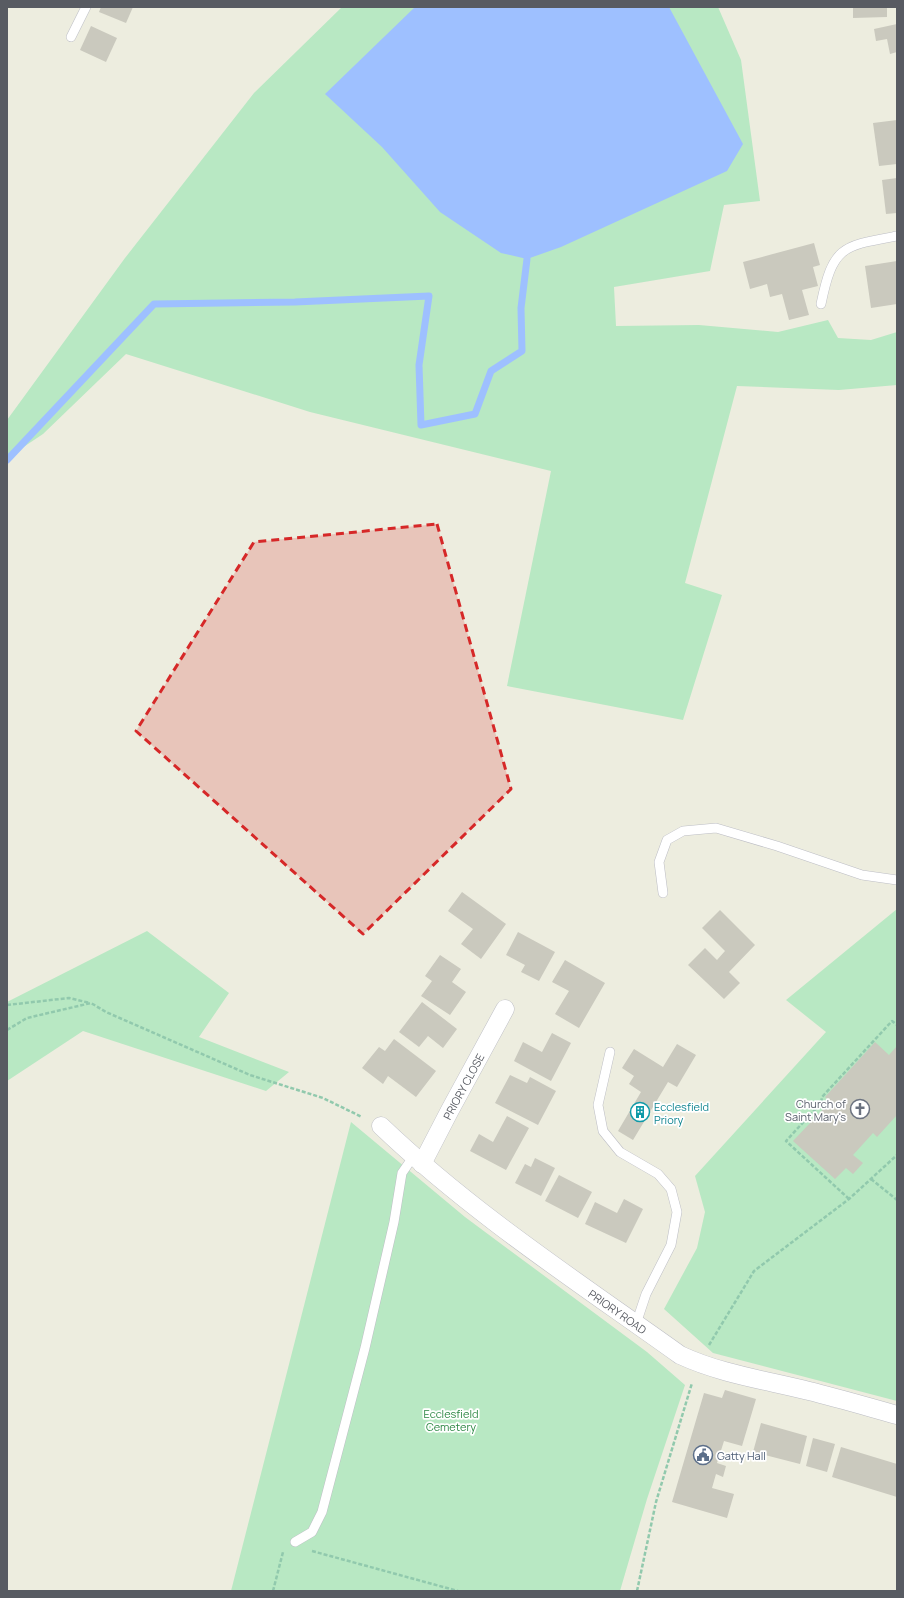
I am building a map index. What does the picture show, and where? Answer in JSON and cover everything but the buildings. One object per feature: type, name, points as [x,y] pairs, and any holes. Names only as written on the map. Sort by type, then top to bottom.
[{"type":"street","name":"PRIORY CLOSE","points":[[417,1160],[506,1009]]},
{"type":"street","name":"PRIORY ROAD","points":[[381,1126],[417,1160],[518,1240],[680,1355],[698,1364],[810,1391],[897,1415]]},
{"type":"lane","points":[[72,37],[86,7]]},
{"type":"lane","points":[[821,304],[826,281],[834,260],[843,251],[856,244],[897,236]]},
{"type":"lane","points":[[663,893],[659,862],[667,840],[683,831],[716,828],[777,846],[862,875],[897,880]]},
{"type":"lane","points":[[610,1052],[598,1105],[603,1131],[620,1152],[658,1174],[671,1189],[677,1212],[671,1245],[646,1294],[636,1324]]},
{"type":"lane","points":[[295,1542],[312,1532],[322,1512],[365,1348],[394,1222],[402,1173],[417,1160]]},
{"type":"path","points":[[7,1005],[68,998],[91,1003],[106,1012],[250,1076],[323,1098],[381,1126]]},
{"type":"path","points":[[7,1030],[27,1018],[91,1003]]},
{"type":"path","points":[[849,1199],[786,1141],[820,1103],[822,1097],[892,1020],[897,1025]]},
{"type":"path","points":[[637,1591],[656,1502],[698,1364],[754,1271],[849,1199],[897,1155]]},
{"type":"path","points":[[871,1179],[897,1200]]},
{"type":"path","points":[[273,1591],[287,1538],[308,1550],[458,1591]]},
{"type":"highlighted area","points":[[437,524],[511,789],[363,934],[136,731],[254,542]]},
{"type":"green space","points":[[342,7],[718,7],[741,60],[760,201],[724,205],[710,271],[614,287],[616,326],[699,325],[778,332],[828,320],[838,338],[871,340],[897,332],[897,385],[839,390],[737,386],[685,583],[722,595],[683,720],[507,686],[551,471],[310,412],[126,354],[43,434],[7,458],[7,420],[125,258],[254,93]]},
{"type":"green space","points":[[897,909],[897,1401],[713,1353],[664,1309],[697,1248],[705,1212],[695,1176],[826,1032],[786,1000]]},
{"type":"green space","points":[[147,931],[229,993],[199,1037],[289,1072],[266,1091],[83,1031],[7,1081],[7,1002]]},
{"type":"green space","name":"Ecclesfield Cemetery","points":[[351,1122],[465,1217],[647,1352],[685,1385],[647,1499],[620,1591],[231,1591]]},
{"type":"water","points":[[415,7],[669,7],[743,144],[727,171],[561,247],[527,259],[501,253],[440,212],[382,147],[325,94]]},
{"type":"waterway","points":[[7,460],[154,304],[295,302],[429,296],[419,365],[421,425],[475,414],[491,371],[522,351],[521,308],[527,259]]},
{"type":"place","name":"Church of Saint Mary's","points":[[860,1109]]},
{"type":"place","name":"Ecclesfield Priory","points":[[640,1112]]},
{"type":"place","name":"Gatty Hall","points":[[703,1455]]}]
